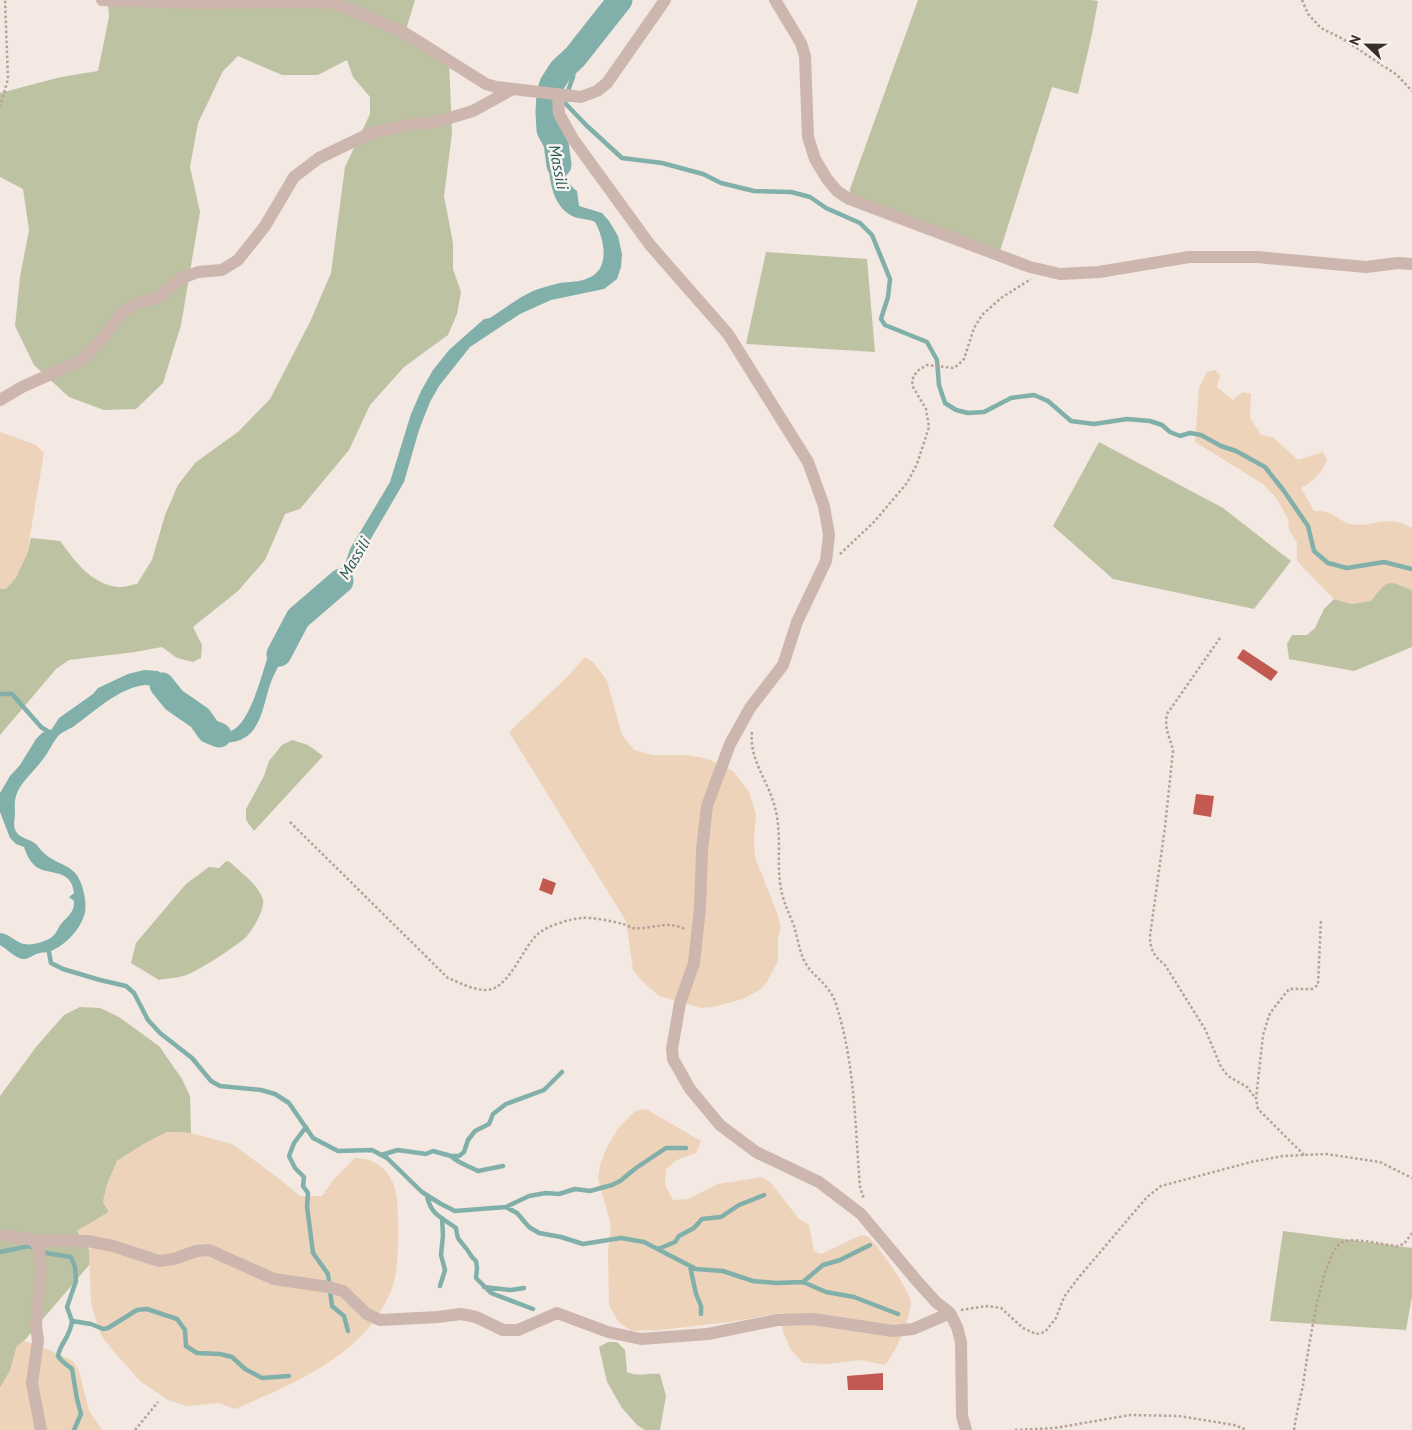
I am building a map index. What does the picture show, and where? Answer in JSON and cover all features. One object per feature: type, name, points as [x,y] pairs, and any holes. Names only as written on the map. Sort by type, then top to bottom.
[{"type":"street","points":[[102,0],[196,3],[329,2],[350,8],[405,33],[486,84],[511,90],[581,97],[597,91],[607,83],[665,0]]},
{"type":"street","points":[[774,0],[801,43],[804,56],[808,137],[815,159],[837,191],[849,198],[1030,267],[1060,274],[1098,272],[1189,257],[1257,257],[1366,267],[1398,263],[1412,264]]},
{"type":"street","points":[[0,400],[22,387],[82,360],[124,311],[137,303],[157,298],[180,279],[198,272],[222,270],[238,260],[265,226],[294,177],[319,158],[371,133],[440,121],[473,111],[511,90]]},
{"type":"street","points":[[558,96],[559,114],[573,139],[650,246],[728,334],[808,462],[824,506],[829,535],[826,561],[797,622],[784,665],[750,708],[730,744],[707,806],[694,962],[680,1003],[672,1049],[673,1059],[690,1090],[720,1125],[756,1152],[819,1182],[861,1214],[917,1281],[936,1302],[950,1313],[961,1342],[962,1416],[966,1430]]},
{"type":"street","points":[[0,1235],[34,1240],[88,1241],[113,1246],[159,1261],[196,1251],[209,1250],[274,1279],[329,1286],[343,1291],[367,1314],[380,1320],[461,1314],[476,1317],[503,1330],[518,1330],[556,1313],[608,1332],[641,1338],[708,1334],[777,1320],[813,1319],[893,1330],[913,1329],[950,1313]]},
{"type":"street","points":[[34,1240],[40,1249],[41,1270],[36,1324],[38,1341],[32,1383],[41,1430]]},
{"type":"path","points":[[0,107],[8,79],[5,0]]},
{"type":"path","points":[[1302,0],[1308,14],[1321,28],[1343,39],[1397,75],[1412,91]]},
{"type":"path","points":[[826,561],[837,556],[874,522],[907,483],[929,427],[926,409],[913,387],[912,380],[917,371],[927,365],[954,368],[960,364],[964,359],[974,328],[982,315],[1001,298],[1045,271]]},
{"type":"path","points":[[1220,638],[1167,714],[1166,731],[1172,743],[1173,758],[1150,947],[1155,956],[1165,965],[1205,1029],[1228,1076],[1247,1087],[1256,1099]]},
{"type":"path","points":[[753,730],[752,739],[756,762],[774,804],[778,828],[780,882],[783,901],[794,926],[803,959],[808,967],[828,987],[836,1003],[853,1085],[860,1187],[865,1203]]},
{"type":"path","points":[[290,822],[442,973],[448,978],[479,990],[492,988],[503,981],[517,965],[540,932],[559,924],[582,918],[624,924],[634,928],[664,925],[682,928],[691,934],[696,943]]},
{"type":"path","points":[[1304,1155],[1258,1109],[1256,1099],[1263,1035],[1270,1013],[1289,989],[1312,989],[1318,984],[1321,919]]},
{"type":"path","points":[[950,1313],[967,1308],[987,1306],[1001,1308],[1023,1328],[1036,1334],[1045,1332],[1056,1318],[1064,1296],[1079,1277],[1147,1197],[1161,1186],[1251,1162],[1283,1156],[1326,1154],[1380,1162],[1412,1178]]},
{"type":"path","points":[[1294,1430],[1303,1386],[1308,1346],[1321,1289],[1329,1260],[1338,1244],[1347,1240],[1397,1246],[1404,1244],[1412,1233]]},
{"type":"path","points":[[135,1430],[158,1402]]},
{"type":"path","points":[[1015,1430],[1055,1428],[1130,1414],[1179,1416],[1234,1425],[1247,1430]]},
{"type":"green space","points":[[108,0],[415,0],[405,33],[449,61],[452,133],[444,196],[453,243],[453,269],[461,292],[457,314],[448,335],[404,367],[370,405],[349,450],[300,509],[285,514],[265,560],[238,591],[193,627],[202,645],[201,658],[193,662],[177,658],[162,647],[69,660],[56,669],[0,735],[0,589],[6,588],[27,554],[31,538],[60,541],[84,570],[107,585],[124,587],[137,584],[152,560],[165,515],[178,485],[195,463],[239,431],[270,399],[310,322],[331,273],[345,167],[370,114],[370,97],[353,77],[347,60],[318,75],[282,75],[238,56],[223,71],[198,123],[190,167],[200,212],[181,325],[163,383],[136,409],[104,410],[69,397],[34,365],[15,326],[20,277],[29,230],[23,189],[0,177],[0,93],[61,77],[98,71],[109,17]]},
{"type":"green space","points":[[918,0],[1098,1],[1078,94],[1052,87],[999,254],[849,199],[850,189]]},
{"type":"green space","points":[[766,252],[867,259],[875,352],[746,344]]},
{"type":"green space","points":[[1099,442],[1223,508],[1291,561],[1254,609],[1113,579],[1053,526]]},
{"type":"green space","points":[[1395,582],[1412,590],[1412,647],[1354,671],[1289,659],[1287,644],[1292,635],[1307,635],[1315,628],[1324,609],[1334,599],[1353,604],[1384,584]]},
{"type":"green space","points":[[292,740],[308,745],[323,756],[254,831],[246,820],[246,809],[264,776],[269,761],[282,745]]},
{"type":"green space","points":[[226,861],[230,862],[254,884],[263,900],[260,915],[245,938],[210,962],[182,976],[159,980],[131,963],[136,943],[186,884],[209,867],[219,868]]},
{"type":"green space","points":[[80,1007],[100,1008],[119,1017],[159,1046],[182,1079],[190,1096],[191,1133],[167,1132],[117,1161],[107,1185],[103,1202],[109,1212],[77,1231],[89,1250],[90,1264],[24,1341],[17,1346],[10,1371],[0,1388],[0,1096],[36,1047],[64,1015]]},
{"type":"green space","points":[[1283,1231],[1412,1248],[1412,1296],[1406,1330],[1270,1321]]},
{"type":"green space","points":[[608,1342],[617,1342],[625,1350],[627,1372],[639,1375],[660,1374],[666,1396],[660,1430],[645,1430],[637,1425],[622,1408],[607,1382],[599,1347]]},
{"type":"sand","points":[[1215,370],[1220,375],[1217,387],[1233,400],[1242,392],[1251,394],[1250,418],[1261,435],[1274,438],[1298,460],[1323,452],[1327,460],[1323,469],[1301,488],[1314,511],[1327,512],[1350,524],[1359,525],[1387,521],[1412,528],[1412,590],[1397,584],[1388,583],[1381,588],[1371,601],[1353,604],[1334,599],[1297,561],[1297,543],[1289,530],[1288,519],[1277,499],[1263,484],[1195,442],[1199,388],[1207,372]]},
{"type":"sand","points":[[0,432],[36,445],[44,453],[27,554],[16,578],[6,589],[0,589]]},
{"type":"sand","points":[[585,657],[594,663],[607,681],[622,735],[634,750],[652,755],[687,755],[708,759],[733,771],[749,792],[756,814],[755,857],[778,915],[781,929],[778,936],[778,961],[767,982],[761,989],[743,999],[713,1007],[701,1008],[659,996],[643,982],[633,970],[626,921],[509,732],[567,677]]},
{"type":"sand","points":[[646,1109],[701,1141],[696,1153],[677,1160],[666,1169],[665,1185],[673,1200],[688,1199],[718,1184],[761,1177],[771,1183],[799,1219],[809,1225],[814,1251],[821,1254],[861,1235],[872,1241],[891,1266],[910,1298],[909,1313],[903,1333],[885,1365],[861,1360],[827,1364],[803,1363],[791,1350],[783,1332],[781,1313],[730,1322],[660,1330],[632,1331],[619,1323],[609,1305],[608,1253],[611,1225],[598,1179],[600,1165],[607,1147],[619,1127],[635,1111]]},
{"type":"sand","points":[[167,1132],[191,1133],[232,1144],[300,1196],[322,1196],[334,1179],[355,1158],[373,1161],[378,1164],[390,1177],[396,1191],[398,1247],[396,1273],[385,1304],[371,1325],[346,1349],[317,1370],[285,1387],[235,1409],[219,1403],[187,1406],[168,1400],[140,1381],[101,1335],[91,1302],[89,1250],[77,1231],[109,1212],[103,1202],[107,1185],[117,1161]]},
{"type":"sand","points":[[24,1341],[73,1361],[79,1371],[89,1411],[102,1430],[0,1430],[0,1388],[10,1371],[17,1346]]},
{"type":"water","points":[[554,132],[558,133],[565,173],[572,187],[577,191],[579,206],[602,213],[618,236],[622,254],[621,267],[617,279],[604,289],[551,300],[520,314],[470,347],[439,386],[430,402],[419,430],[404,482],[362,554],[347,589],[326,601],[315,604],[313,602],[314,599],[334,584],[343,570],[350,549],[390,482],[411,414],[421,391],[433,370],[449,350],[484,319],[490,318],[527,294],[560,283],[582,280],[594,275],[599,269],[604,254],[599,229],[595,222],[572,216],[564,210],[553,192],[550,181],[547,137]]},
{"type":"water","points":[[290,624],[302,626],[273,677],[258,723],[253,731],[246,737],[229,742],[214,740],[201,733],[194,723],[193,716],[196,714],[205,718],[222,732],[233,730],[241,723],[254,698],[271,648],[277,638]]},
{"type":"water","points":[[144,670],[158,671],[165,676],[189,703],[184,711],[172,707],[151,686],[145,685],[125,691],[60,734],[18,791],[15,798],[14,824],[17,833],[35,843],[50,857],[71,869],[79,879],[85,897],[85,913],[82,922],[64,943],[53,950],[26,959],[19,958],[0,945],[0,933],[24,944],[37,943],[49,939],[72,911],[74,901],[69,897],[74,893],[68,879],[63,875],[39,869],[31,861],[24,847],[16,844],[10,838],[0,812],[0,793],[36,739],[42,733],[52,729],[59,718],[93,694],[98,688],[128,674]]},
{"type":"building","points":[[1243,649],[1278,672],[1271,681],[1237,658]]},
{"type":"building","points":[[1196,794],[1214,796],[1211,817],[1193,814]]},
{"type":"building","points":[[543,878],[556,883],[552,895],[539,890]]},
{"type":"building","points":[[883,1373],[883,1390],[848,1390],[847,1376]]},
{"type":"waterway","name":"Massili","points":[[559,165],[556,143],[549,130],[549,93],[552,84],[561,70],[575,57],[620,0]]},
{"type":"waterway","points":[[575,57],[573,77],[564,102],[622,158],[662,163],[703,174],[721,183],[754,191],[791,192],[810,197],[826,208],[860,223],[872,235],[890,279],[888,297],[881,319],[885,325],[927,342],[937,360],[939,385],[945,403],[956,410],[968,413],[984,412],[1011,398],[1034,395],[1048,401],[1071,421],[1094,424],[1127,419],[1150,421],[1162,425],[1170,432],[1180,436],[1190,433],[1201,435],[1265,467],[1308,526],[1314,551],[1328,563],[1347,568],[1384,562],[1412,569]]},
{"type":"waterway","name":"Massili","points":[[279,654],[298,618],[341,581]]},
{"type":"waterway","name":"Massili","points":[[162,685],[174,700],[200,718],[209,731],[219,735]]},
{"type":"waterway","points":[[0,694],[12,694],[41,727],[52,734]]},
{"type":"waterway","points":[[48,947],[51,963],[63,969],[126,986],[134,993],[148,1020],[160,1033],[192,1058],[211,1081],[220,1086],[261,1090],[275,1094],[289,1103],[313,1138],[338,1151],[372,1150],[387,1158],[422,1192],[455,1211],[506,1207],[517,1213],[529,1227],[539,1233],[583,1244],[621,1238],[644,1242],[696,1269],[723,1271],[753,1281],[776,1283],[803,1282],[826,1292],[854,1297],[898,1314]]},
{"type":"waterway","points":[[381,1155],[398,1150],[426,1154],[433,1151],[451,1156],[459,1156],[464,1152],[468,1140],[475,1131],[489,1124],[493,1114],[506,1104],[544,1090],[562,1072]]},
{"type":"waterway","points":[[306,1127],[294,1143],[289,1156],[295,1168],[304,1177],[303,1186],[308,1193],[307,1206],[313,1253],[328,1274],[332,1306],[344,1316],[348,1331]]},
{"type":"waterway","points":[[506,1207],[529,1196],[546,1193],[559,1194],[575,1189],[590,1191],[612,1185],[666,1148],[686,1148]]},
{"type":"waterway","points":[[452,1157],[478,1171],[503,1166]]},
{"type":"waterway","points":[[658,1249],[675,1242],[679,1236],[694,1228],[702,1219],[721,1217],[739,1205],[764,1195]]},
{"type":"waterway","points":[[427,1196],[434,1212],[456,1228],[459,1239],[476,1261],[476,1278],[491,1293],[533,1309]]},
{"type":"waterway","points":[[440,1286],[445,1270],[441,1255],[442,1218]]},
{"type":"waterway","points":[[803,1282],[823,1265],[840,1260],[870,1245]]},
{"type":"waterway","points":[[0,1252],[29,1246],[46,1253],[71,1257],[75,1267],[76,1281],[67,1307],[72,1321],[91,1324],[103,1329],[108,1328],[137,1310],[147,1309],[177,1319],[185,1330],[186,1346],[197,1353],[220,1354],[232,1357],[245,1369],[262,1378],[289,1376]]},
{"type":"waterway","points":[[690,1266],[696,1294],[701,1306],[701,1314]]},
{"type":"waterway","points":[[484,1287],[511,1290],[524,1288]]},
{"type":"waterway","points":[[72,1321],[58,1356],[72,1369],[81,1414],[74,1430]]}]
